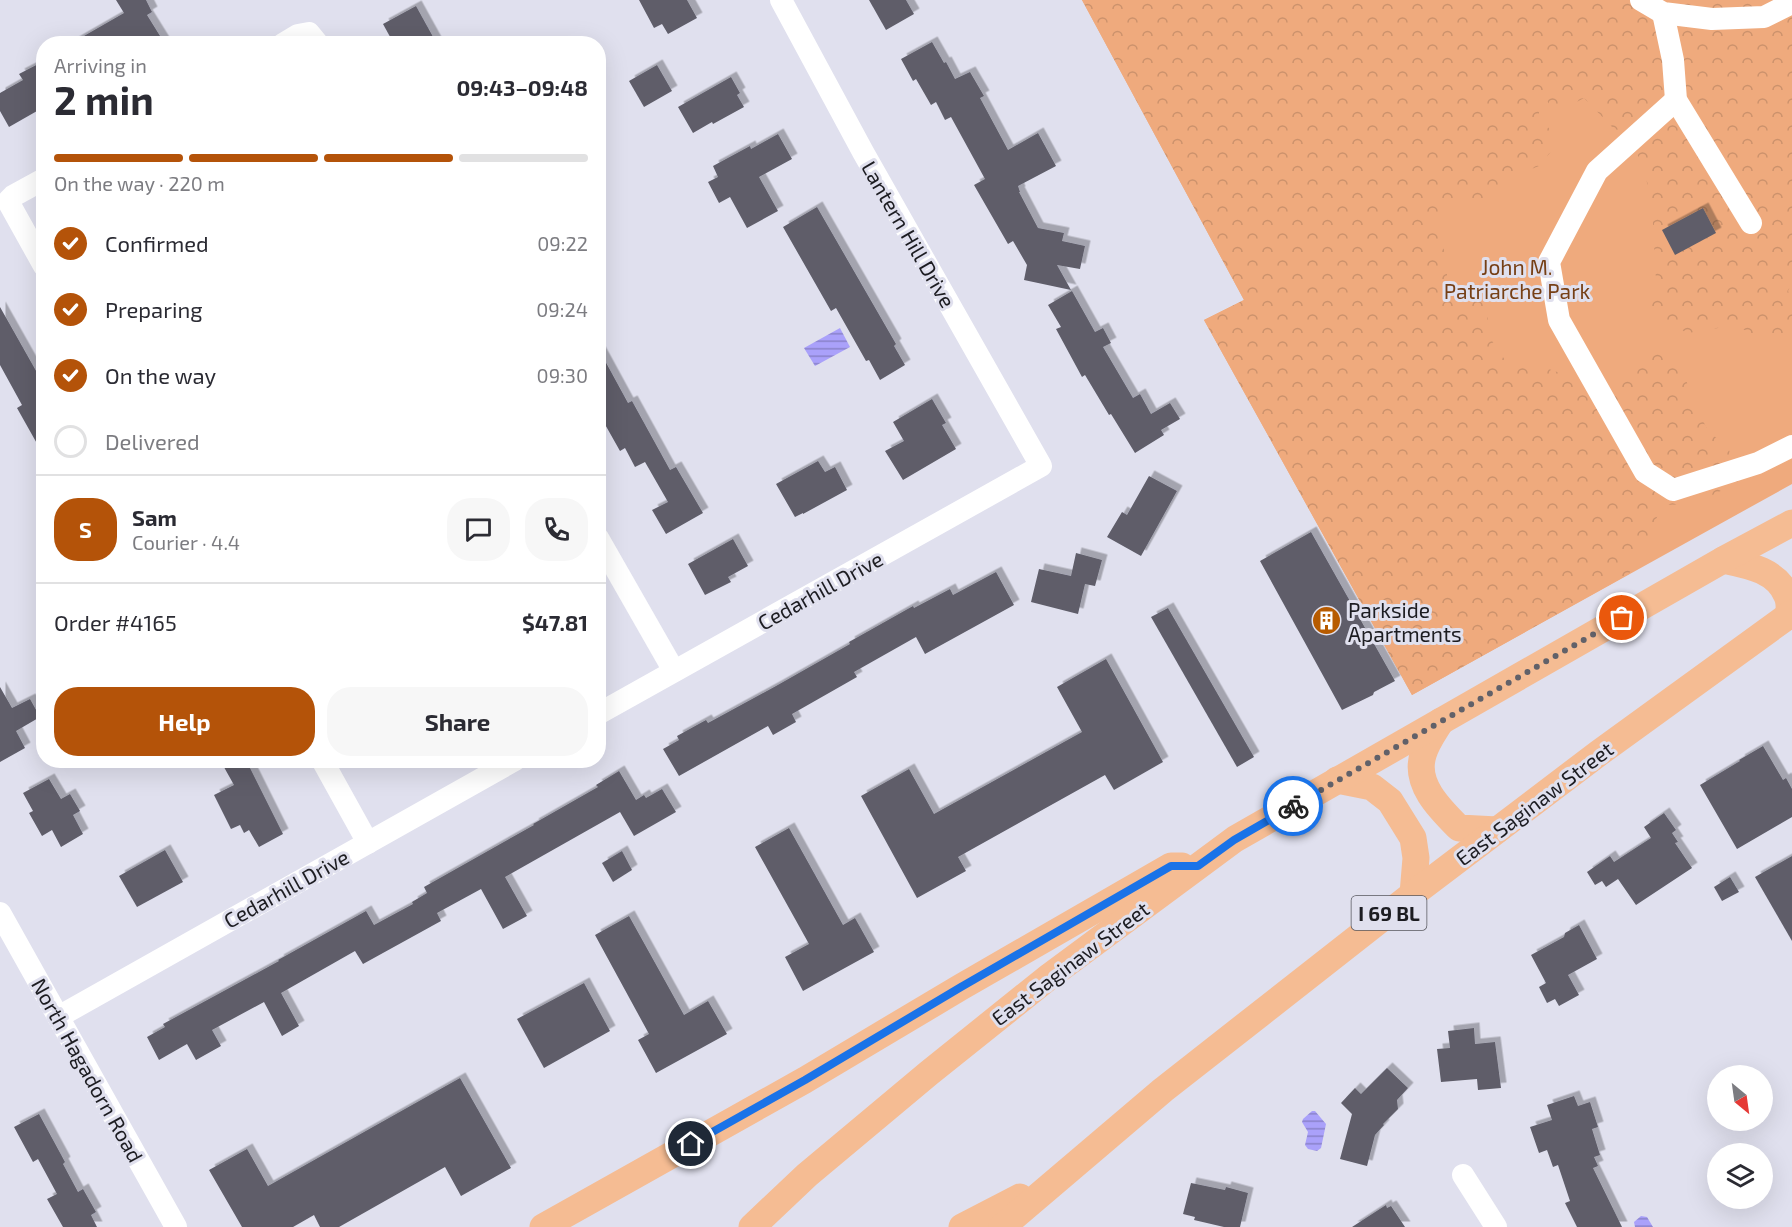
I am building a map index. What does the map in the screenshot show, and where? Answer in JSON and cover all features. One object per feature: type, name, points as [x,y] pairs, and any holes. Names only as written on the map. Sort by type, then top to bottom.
[{"type":"main road","name":"East Saginaw Street","points":[[752,1227],[807,1175],[929,1073],[1050,976],[1234,840],[1723,560],[1792,523]]},
{"type":"main road","points":[[1723,560],[1766,572],[1779,582],[1788,598],[1791,616]]},
{"type":"main road","name":"East Saginaw Street","points":[[1002,1227],[1163,1090],[1413,894],[1599,753],[1791,616]]},
{"type":"main road","points":[[1441,721],[1422,755],[1422,779],[1438,808],[1459,828],[1497,830]]},
{"type":"main road","points":[[1336,780],[1372,787],[1390,801],[1413,838],[1416,858],[1413,894]]},
{"type":"main road","points":[[543,1227],[805,1080],[1171,866],[1198,866]]},
{"type":"main road","points":[[963,1227],[1010,1204],[1080,1160]]},
{"type":"street","name":"Lantern Hill Drive","points":[[781,0],[863,152],[1041,466]]},
{"type":"street","points":[[1641,0],[1663,13],[1712,19],[1764,17],[1792,3]]},
{"type":"street","points":[[1663,13],[1673,60],[1676,100],[1751,223]]},
{"type":"street","points":[[1676,100],[1597,171],[1549,262],[1559,320],[1645,472],[1673,490],[1758,463],[1792,446]]},
{"type":"street","points":[[36,183],[9,200],[10,207],[36,252]]},
{"type":"street","name":"Cedarhill Drive","points":[[606,709],[1041,466]]},
{"type":"street","points":[[606,552],[674,671]]},
{"type":"street","points":[[326,768],[368,843]]},
{"type":"street","name":"Cedarhill Drive","points":[[58,1017],[501,768]]},
{"type":"street","name":"North Hagadorn Road","points":[[0,913],[176,1227]]},
{"type":"street","points":[[1463,1175],[1496,1227]]},
{"type":"green space","name":"John M. Patriarche Park","points":[[1082,0],[1792,0],[1792,484],[1412,695],[1204,320],[1244,300]]},
{"type":"green space","name":"John M. Patriarche Park","points":[[1082,0],[1792,0],[1792,282],[1788,291],[1792,299],[1792,329],[1773,339],[1760,339],[1736,325],[1688,333],[1649,316],[1656,281],[1652,206],[1643,164],[1623,131],[1614,129],[1584,98],[1555,114],[1539,87],[1539,115],[1559,142],[1539,166],[1507,179],[1479,202],[1439,209],[1433,224],[1447,257],[1447,281],[1486,300],[1490,338],[1507,363],[1529,362],[1574,378],[1618,376],[1650,345],[1679,361],[1707,429],[1729,450],[1739,482],[1694,504],[1663,505],[1629,574],[1412,695],[1204,320],[1244,300]]},
{"type":"shaded area","points":[[840,328],[850,347],[815,366],[804,348]]},
{"type":"shaded area","points":[[1312,1111],[1315,1111],[1326,1124],[1321,1148],[1317,1151],[1308,1149],[1305,1145],[1308,1132],[1302,1122]]},
{"type":"shaded area","points":[[1641,1216],[1647,1217],[1653,1227],[1635,1227],[1634,1222]]},
{"type":"building","points":[[116,0],[146,0],[152,12],[147,15],[160,36],[84,36],[124,13]]},
{"type":"building","points":[[639,0],[687,0],[697,18],[668,34],[662,24],[654,28]]},
{"type":"building","points":[[869,0],[906,0],[914,14],[886,30]]},
{"type":"building","points":[[416,6],[433,36],[390,36],[383,24]]},
{"type":"building","points":[[932,42],[955,79],[970,72],[984,96],[980,98],[1008,150],[1038,133],[1056,166],[1018,186],[1019,192],[1038,228],[1064,233],[1062,241],[1085,246],[1080,269],[1057,265],[1071,290],[1024,280],[1027,265],[1013,241],[1008,244],[974,185],[985,179],[951,117],[945,120],[936,102],[931,105],[916,79],[913,81],[901,59]]},
{"type":"building","points":[[36,65],[36,112],[9,127],[0,111],[0,93],[23,80],[19,74]]},
{"type":"building","points":[[657,65],[672,91],[644,107],[629,81]]},
{"type":"building","points":[[731,77],[740,93],[737,95],[744,107],[693,133],[678,107]]},
{"type":"building","points":[[778,134],[792,159],[759,177],[778,211],[747,228],[730,197],[719,203],[708,182],[718,177],[713,166]]},
{"type":"building","points":[[817,207],[896,344],[894,346],[905,365],[880,380],[869,360],[866,361],[836,308],[831,311],[783,227]]},
{"type":"building","points":[[1703,208],[1716,233],[1675,255],[1662,230]]},
{"type":"building","points":[[1072,291],[1095,332],[1103,328],[1111,343],[1103,347],[1133,398],[1140,394],[1151,414],[1170,403],[1180,419],[1161,430],[1164,435],[1135,453],[1085,375],[1082,377],[1056,329],[1061,327],[1048,305]]},
{"type":"building","points":[[0,307],[36,371],[36,442],[17,408],[22,405],[0,365]]},
{"type":"building","points":[[606,363],[628,403],[632,401],[670,470],[676,467],[703,513],[666,534],[652,510],[668,502],[645,462],[635,467],[625,448],[620,451],[606,426]]},
{"type":"building","points":[[932,399],[946,423],[942,425],[956,449],[903,480],[885,451],[904,441],[893,422]]},
{"type":"building","points":[[818,461],[825,472],[835,467],[847,490],[795,517],[776,484]]},
{"type":"building","points":[[1149,476],[1177,491],[1141,556],[1107,537],[1122,512],[1127,515]]},
{"type":"building","name":"Parkside Apartments","points":[[1311,532],[1395,681],[1342,710],[1260,561]]},
{"type":"building","points":[[733,539],[748,566],[728,577],[731,582],[705,595],[688,564]]},
{"type":"building","points":[[1076,553],[1102,560],[1095,586],[1085,584],[1078,614],[1031,602],[1039,569],[1071,576]]},
{"type":"building","points":[[996,572],[1014,605],[925,654],[916,637],[854,672],[857,677],[792,714],[796,722],[773,735],[768,726],[679,776],[663,749],[679,740],[677,736],[706,720],[708,723],[776,686],[913,606],[914,608],[950,589],[953,595]]},
{"type":"building","points":[[1168,608],[1254,757],[1237,767],[1151,617]]},
{"type":"building","points":[[1106,659],[1163,762],[1114,790],[1105,775],[958,857],[966,871],[917,898],[861,796],[909,769],[934,814],[1082,732],[1057,687]]},
{"type":"building","points":[[0,687],[12,708],[30,699],[36,710],[36,719],[16,731],[25,748],[0,762]]},
{"type":"building","points":[[1763,746],[1783,780],[1786,778],[1792,789],[1792,817],[1737,849],[1700,785]]},
{"type":"building","points":[[224,768],[250,768],[283,834],[259,847],[249,830],[244,833],[240,825],[231,829],[214,795],[234,785]]},
{"type":"building","points":[[619,771],[636,800],[644,795],[646,798],[662,789],[676,812],[634,836],[620,812],[505,877],[527,916],[503,929],[481,889],[437,913],[441,921],[363,964],[355,951],[281,993],[299,1026],[282,1036],[264,1002],[212,1030],[221,1046],[196,1060],[187,1044],[159,1060],[147,1037],[165,1027],[163,1024],[366,911],[374,925],[413,904],[412,902],[427,893],[424,887],[598,787],[596,785]]},
{"type":"building","points":[[49,779],[61,799],[70,794],[80,811],[73,815],[83,834],[61,847],[52,830],[42,836],[29,813],[33,811],[23,793]]},
{"type":"building","points":[[1664,813],[1676,830],[1672,833],[1678,842],[1675,843],[1692,868],[1636,905],[1618,879],[1606,887],[1602,881],[1595,885],[1587,872],[1610,856],[1614,862],[1651,838],[1644,827]]},
{"type":"building","points":[[789,828],[843,925],[855,918],[874,952],[803,991],[785,957],[809,944],[755,847]]},
{"type":"building","points":[[165,850],[183,882],[137,907],[119,876]]},
{"type":"building","points":[[622,851],[632,870],[613,882],[602,863]]},
{"type":"building","points":[[1792,856],[1792,941],[1755,877]]},
{"type":"building","points":[[1730,877],[1739,892],[1722,901],[1714,887]]},
{"type":"building","points":[[629,916],[684,1015],[708,1001],[727,1034],[656,1073],[638,1040],[649,1034],[595,935]]},
{"type":"building","points":[[1579,925],[1597,959],[1568,975],[1579,995],[1559,1006],[1555,999],[1547,1003],[1539,987],[1546,983],[1531,955],[1564,937],[1565,933]]},
{"type":"building","points":[[584,983],[610,1031],[544,1068],[517,1019]]},
{"type":"building","points":[[1474,1028],[1475,1044],[1495,1042],[1501,1088],[1478,1090],[1477,1079],[1441,1082],[1437,1049],[1450,1048],[1448,1031]]},
{"type":"building","points":[[1387,1068],[1408,1088],[1397,1100],[1398,1109],[1375,1135],[1367,1166],[1340,1159],[1352,1114],[1341,1103],[1355,1088],[1361,1094]]},
{"type":"building","points":[[460,1078],[511,1168],[461,1196],[445,1167],[339,1227],[320,1227],[314,1215],[293,1227],[242,1227],[209,1170],[247,1149],[268,1186]]},
{"type":"building","points":[[1574,1096],[1578,1106],[1590,1102],[1598,1127],[1592,1129],[1600,1155],[1594,1157],[1598,1166],[1593,1168],[1622,1227],[1577,1227],[1565,1203],[1570,1201],[1558,1165],[1553,1167],[1547,1150],[1539,1153],[1530,1127],[1552,1120],[1547,1105]]},
{"type":"building","points":[[39,1114],[78,1192],[83,1189],[96,1212],[91,1215],[97,1227],[63,1227],[47,1199],[57,1194],[38,1159],[33,1162],[14,1127]]},
{"type":"building","points":[[1191,1183],[1225,1190],[1226,1187],[1248,1193],[1240,1227],[1224,1227],[1194,1220],[1195,1217],[1183,1214]]},
{"type":"building","points":[[1386,1205],[1387,1208],[1391,1206],[1405,1227],[1352,1227]]},
{"type":"way so far","points":[[1293,806],[1622,618]]},
{"type":"place","name":"Parkside Apartments","points":[[1327,621]]},
{"type":"route","points":[[691,1144],[1171,866],[1198,866],[1234,840],[1293,806]]}]
